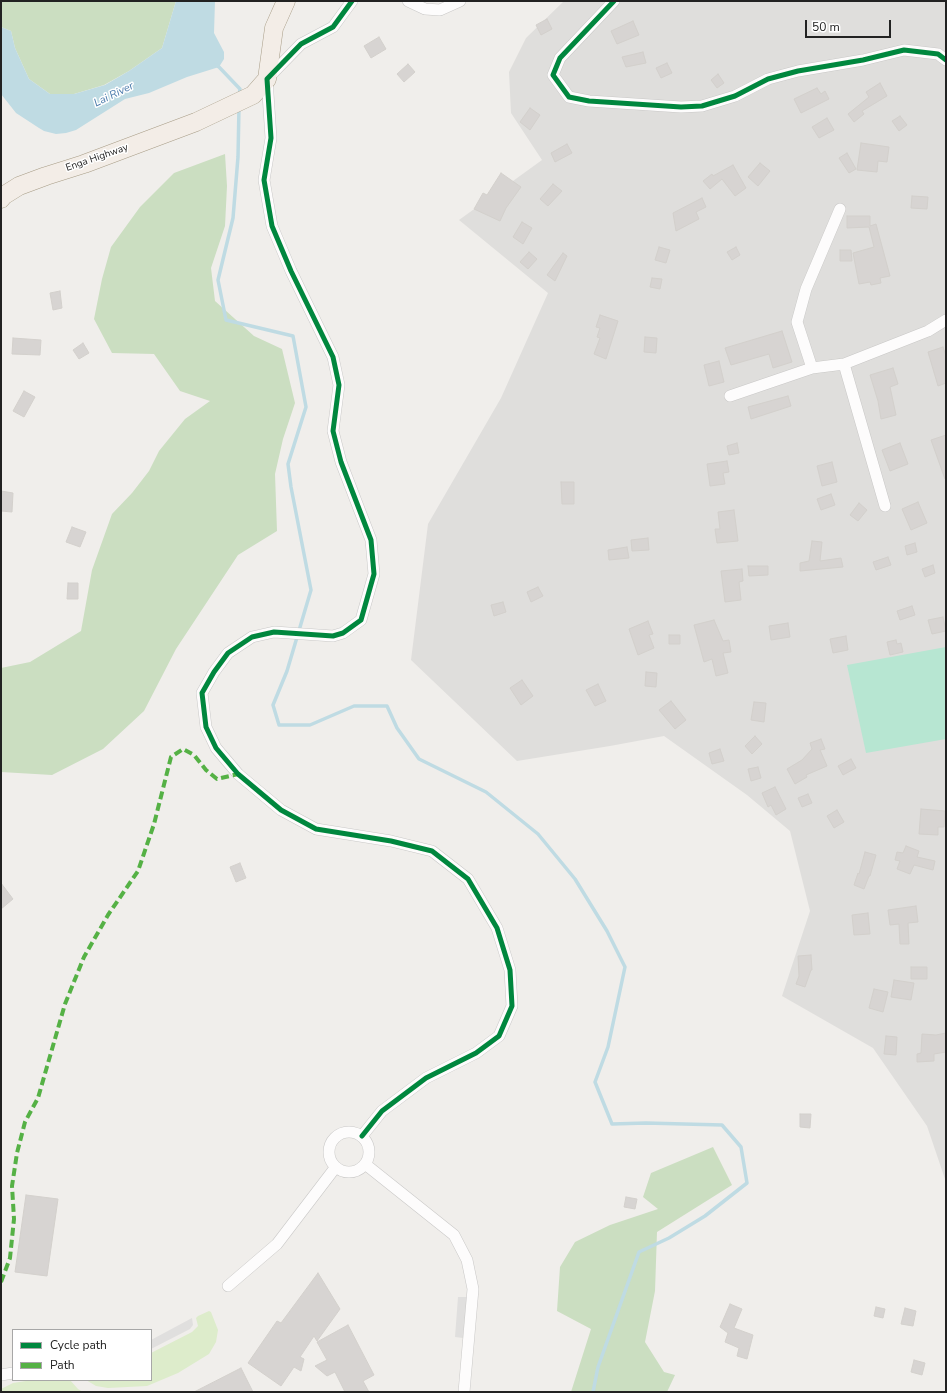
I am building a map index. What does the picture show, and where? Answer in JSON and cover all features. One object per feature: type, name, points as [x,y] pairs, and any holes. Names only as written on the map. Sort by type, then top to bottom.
[{"type":"main road","points":[[267,79],[274,28],[286,1]]},
{"type":"main road","name":"Enga Highway","points":[[1,198],[19,186],[84,164],[196,122],[253,95],[267,79]]},
{"type":"street","points":[[352,1],[333,27],[301,44],[267,79],[271,138],[264,180],[272,226],[291,271],[333,357],[339,385],[333,431],[341,462],[371,540],[374,574],[361,620],[342,633],[333,636],[326,634],[274,632],[252,637],[228,653],[214,672],[202,693],[206,727],[216,748],[238,774],[281,810],[316,829],[391,841],[432,850],[468,879],[497,928],[510,970],[512,1006],[499,1036],[476,1052],[426,1078],[382,1111],[362,1136]]},
{"type":"street","points":[[408,1],[425,9],[440,10],[460,1]]},
{"type":"street","points":[[614,1],[560,58],[553,75],[569,97],[589,100],[681,107],[702,106],[735,96],[768,79],[863,60],[904,50],[938,54],[946,60]]},
{"type":"street","points":[[812,368],[797,322],[806,289],[840,210]]},
{"type":"street","points":[[730,396],[812,368],[844,364],[928,331],[946,320]]},
{"type":"street","points":[[844,364],[885,506]]},
{"type":"street","points":[[342,1133],[356,1133],[362,1136],[369,1147],[369,1154],[365,1164],[358,1170],[352,1172],[345,1172],[336,1168],[330,1160],[328,1154],[331,1141],[342,1133]]},
{"type":"street","points":[[365,1164],[454,1235],[467,1260],[474,1289],[464,1392]]},
{"type":"street","points":[[228,1286],[277,1244],[336,1168]]},
{"type":"street","points":[[1,1375],[12,1373]]},
{"type":"shaded area","points":[[564,1],[946,1],[946,1182],[927,1126],[873,1048],[782,996],[810,911],[790,831],[747,795],[664,736],[517,761],[411,660],[428,524],[501,398],[548,293],[459,220],[542,160],[511,113],[509,72],[526,38]]},
{"type":"shaded area","points":[[458,1297],[467,1297],[463,1338],[455,1337]]},
{"type":"shaded area","points":[[192,1318],[193,1325],[190,1329],[152,1348],[152,1339]]},
{"type":"green space","points":[[1,1],[176,1],[162,48],[129,71],[104,85],[74,94],[50,94],[29,79],[15,48],[11,31],[1,27]]},
{"type":"green space","points":[[225,154],[227,186],[225,226],[211,268],[215,301],[254,336],[282,349],[295,403],[283,439],[275,474],[277,531],[238,555],[176,649],[144,711],[103,749],[52,775],[1,772],[1,668],[30,662],[81,631],[92,570],[112,514],[132,493],[149,471],[159,451],[185,419],[210,401],[180,391],[154,354],[112,353],[94,319],[102,279],[111,247],[140,207],[174,173]]},
{"type":"green space","points":[[946,647],[946,739],[866,753],[847,665]]},
{"type":"green space","points":[[713,1147],[732,1185],[657,1232],[655,1291],[645,1342],[664,1372],[675,1375],[667,1392],[571,1392],[591,1329],[557,1311],[560,1267],[575,1242],[610,1225],[658,1209],[643,1197],[651,1173]]},
{"type":"green space","points":[[209,1311],[211,1312],[218,1330],[216,1342],[209,1354],[178,1373],[147,1386],[108,1388],[96,1386],[88,1381],[152,1381],[152,1352],[192,1332],[198,1326],[196,1318]]},
{"type":"green space","points":[[26,1381],[71,1381],[83,1392],[1,1392],[1,1389],[13,1383]]},
{"type":"water","name":"Lai River","points":[[176,1],[215,1],[214,33],[224,52],[224,59],[219,67],[187,77],[149,93],[125,99],[76,130],[66,133],[56,134],[39,128],[16,113],[1,94],[1,27],[11,31],[15,48],[29,79],[50,94],[74,94],[105,85],[129,71],[162,48]]},
{"type":"building","points":[[547,19],[552,29],[541,35],[536,25]]},
{"type":"building","points":[[633,21],[639,35],[617,44],[611,31]]},
{"type":"building","points":[[379,37],[386,49],[371,58],[364,46]]},
{"type":"building","points":[[643,52],[646,63],[626,67],[622,57]]},
{"type":"building","points":[[667,63],[672,73],[661,78],[656,68]]},
{"type":"building","points":[[408,64],[415,72],[404,82],[397,74]]},
{"type":"building","points":[[718,74],[724,83],[717,88],[711,80]]},
{"type":"building","points":[[880,83],[887,96],[862,111],[864,114],[854,122],[848,114],[869,97],[866,92]]},
{"type":"building","points":[[817,88],[821,94],[825,91],[829,99],[801,113],[794,99]]},
{"type":"building","points":[[530,108],[540,115],[530,130],[520,122]]},
{"type":"building","points":[[900,116],[907,125],[899,131],[892,121]]},
{"type":"building","points":[[827,118],[834,130],[819,138],[812,127]]},
{"type":"building","points":[[861,143],[889,147],[887,162],[878,161],[877,172],[857,170]]},
{"type":"building","points":[[567,144],[572,153],[555,162],[551,153]]},
{"type":"building","points":[[847,153],[856,169],[849,173],[839,158]]},
{"type":"building","points":[[760,163],[770,171],[758,186],[748,177]]},
{"type":"building","points":[[733,165],[746,188],[735,196],[722,179],[710,189],[703,181],[712,174],[713,176]]},
{"type":"building","points":[[501,173],[521,187],[506,208],[500,221],[474,209],[483,193],[487,195]]},
{"type":"building","points":[[553,184],[562,191],[548,206],[540,199]]},
{"type":"building","points":[[912,196],[928,197],[927,209],[911,208]]},
{"type":"building","points":[[702,198],[706,207],[696,212],[699,219],[676,231],[673,213]]},
{"type":"building","points":[[847,216],[870,216],[870,226],[876,224],[890,276],[880,278],[881,283],[871,285],[870,282],[859,284],[853,253],[874,247],[869,227],[847,228]]},
{"type":"building","points":[[522,222],[532,228],[523,244],[513,237]]},
{"type":"building","points":[[659,247],[670,250],[666,263],[655,260]]},
{"type":"building","points":[[736,247],[740,255],[732,260],[727,252]]},
{"type":"building","points":[[840,250],[851,250],[852,261],[840,261]]},
{"type":"building","points":[[529,252],[537,259],[528,269],[520,262]]},
{"type":"building","points":[[563,253],[567,256],[555,281],[547,275]]},
{"type":"building","points":[[652,278],[662,279],[660,289],[650,287]]},
{"type":"building","points":[[60,291],[62,308],[53,310],[50,293]]},
{"type":"building","points":[[600,315],[618,321],[606,359],[594,354],[600,338],[597,337],[600,328],[596,327]]},
{"type":"building","points":[[782,331],[792,362],[773,368],[769,354],[731,365],[725,348]]},
{"type":"building","points":[[645,337],[657,338],[656,353],[644,352]]},
{"type":"building","points":[[13,338],[41,340],[40,355],[12,354]]},
{"type":"building","points":[[83,343],[89,353],[79,359],[73,350]]},
{"type":"building","points":[[943,347],[946,356],[946,383],[938,386],[928,352]]},
{"type":"building","points":[[719,361],[724,382],[709,386],[704,365]]},
{"type":"building","points":[[893,368],[898,384],[890,387],[896,415],[881,419],[878,401],[870,375]]},
{"type":"building","points":[[24,391],[35,397],[24,417],[13,411]]},
{"type":"building","points":[[788,396],[791,406],[751,419],[748,407]]},
{"type":"building","points":[[946,435],[946,479],[945,479],[931,440]]},
{"type":"building","points":[[737,443],[739,453],[729,455],[727,446]]},
{"type":"building","points":[[900,443],[908,464],[890,471],[882,450]]},
{"type":"building","points":[[727,461],[729,472],[723,473],[725,484],[710,486],[707,464]]},
{"type":"building","points":[[832,462],[837,482],[822,486],[817,466]]},
{"type":"building","points":[[561,482],[574,482],[574,504],[562,504]]},
{"type":"building","points":[[1,491],[13,493],[12,512],[1,511]]},
{"type":"building","points":[[831,494],[835,505],[821,510],[817,499]]},
{"type":"building","points":[[918,502],[927,523],[911,530],[902,509]]},
{"type":"building","points":[[859,503],[867,510],[858,521],[850,515]]},
{"type":"building","points":[[734,510],[738,541],[717,543],[715,529],[720,529],[718,512]]},
{"type":"building","points":[[72,527],[86,532],[80,547],[66,542]]},
{"type":"building","points":[[648,538],[649,550],[632,551],[631,540]]},
{"type":"building","points":[[812,541],[822,542],[820,561],[841,558],[843,567],[800,571],[800,563],[809,561]]},
{"type":"building","points":[[915,543],[917,552],[907,555],[905,546]]},
{"type":"building","points":[[627,547],[629,558],[609,560],[608,550]]},
{"type":"building","points":[[888,557],[891,565],[876,570],[873,562]]},
{"type":"building","points":[[933,565],[935,573],[925,577],[922,569]]},
{"type":"building","points":[[748,566],[768,566],[768,575],[749,576]]},
{"type":"building","points":[[742,569],[743,581],[739,582],[741,600],[725,602],[721,571]]},
{"type":"building","points":[[68,583],[78,583],[78,599],[67,599]]},
{"type":"building","points":[[538,587],[543,596],[531,602],[527,592]]},
{"type":"building","points":[[503,602],[506,612],[494,616],[491,605]]},
{"type":"building","points":[[912,606],[915,615],[900,620],[897,611]]},
{"type":"building","points":[[943,617],[946,631],[932,634],[928,620]]},
{"type":"building","points":[[714,620],[723,641],[729,640],[731,652],[723,653],[728,673],[716,676],[712,659],[704,662],[694,625]]},
{"type":"building","points":[[648,621],[653,634],[649,635],[654,648],[638,655],[629,629]]},
{"type":"building","points":[[788,623],[790,637],[771,640],[769,626]]},
{"type":"building","points":[[669,635],[680,635],[680,644],[669,644]]},
{"type":"building","points":[[846,636],[848,650],[833,653],[830,639]]},
{"type":"building","points":[[896,640],[897,644],[901,643],[903,652],[890,655],[887,642]]},
{"type":"building","points":[[646,672],[657,673],[656,687],[645,686]]},
{"type":"building","points":[[522,680],[533,696],[521,705],[510,688]]},
{"type":"building","points":[[598,684],[606,701],[595,706],[586,690]]},
{"type":"building","points":[[671,701],[686,720],[675,729],[659,710]]},
{"type":"building","points":[[754,702],[766,703],[764,722],[751,720]]},
{"type":"building","points":[[755,736],[762,744],[752,754],[745,746]]},
{"type":"building","points":[[821,739],[825,749],[820,750],[827,766],[806,775],[807,777],[795,784],[787,769],[802,760],[812,749],[810,743]]},
{"type":"building","points":[[720,749],[724,761],[712,764],[709,753]]},
{"type":"building","points":[[851,759],[856,768],[843,775],[838,766]]},
{"type":"building","points":[[758,767],[761,778],[751,781],[748,769]]},
{"type":"building","points":[[775,787],[786,809],[776,815],[771,805],[768,807],[762,793]]},
{"type":"building","points":[[808,794],[812,803],[802,807],[798,798]]},
{"type":"building","points":[[921,809],[945,811],[944,827],[938,827],[938,835],[919,834]]},
{"type":"building","points":[[837,810],[844,822],[834,828],[827,816]]},
{"type":"building","points":[[906,846],[919,851],[917,857],[935,861],[933,870],[914,865],[910,874],[897,869],[900,861],[895,860],[897,852],[903,853]]},
{"type":"building","points":[[865,852],[876,855],[870,876],[864,889],[854,885],[858,873],[859,874]]},
{"type":"building","points":[[240,863],[246,878],[236,882],[230,867]]},
{"type":"building","points":[[1,883],[13,899],[1,909]]},
{"type":"building","points":[[916,906],[918,922],[908,923],[909,944],[900,944],[899,924],[890,925],[888,910]]},
{"type":"building","points":[[868,913],[870,934],[854,935],[852,915]]},
{"type":"building","points":[[811,955],[812,970],[805,987],[796,984],[799,976],[798,956]]},
{"type":"building","points":[[911,967],[927,967],[927,979],[911,979]]},
{"type":"building","points":[[894,980],[914,983],[911,1000],[891,997]]},
{"type":"building","points":[[874,989],[888,992],[883,1012],[869,1008]]},
{"type":"building","points":[[946,1033],[946,1052],[934,1054],[934,1061],[917,1062],[917,1054],[921,1053],[922,1034],[936,1035]]},
{"type":"building","points":[[886,1036],[897,1037],[896,1055],[884,1054]]},
{"type":"building","points":[[800,1114],[811,1114],[810,1128],[800,1127]]},
{"type":"building","points":[[26,1195],[58,1199],[47,1276],[15,1272]]},
{"type":"building","points":[[626,1197],[637,1199],[635,1209],[624,1207]]},
{"type":"building","points":[[318,1273],[340,1309],[317,1341],[314,1336],[300,1357],[304,1359],[301,1371],[294,1367],[281,1386],[248,1363],[277,1321],[281,1323]]},
{"type":"building","points":[[730,1304],[742,1309],[734,1328],[753,1335],[747,1359],[737,1356],[739,1348],[725,1342],[728,1333],[720,1327]]},
{"type":"building","points":[[876,1307],[885,1309],[883,1318],[874,1316]]},
{"type":"building","points":[[905,1308],[916,1311],[913,1326],[901,1324]]},
{"type":"building","points":[[348,1325],[374,1375],[363,1381],[369,1392],[345,1392],[335,1372],[327,1376],[315,1366],[327,1360],[317,1342]]},
{"type":"building","points":[[914,1360],[925,1363],[922,1375],[911,1372]]},
{"type":"building","points":[[241,1368],[253,1392],[194,1392]]},
{"type":"waterway","points":[[216,65],[240,89],[239,95]]},
{"type":"waterway","points":[[239,107],[238,157],[233,218],[218,280],[226,320],[293,336],[306,407],[288,464],[311,590],[287,671],[273,705],[279,725],[310,725],[354,706],[387,706],[397,728],[419,759],[486,792],[538,834],[575,879],[607,931],[625,967],[608,1047],[595,1082],[612,1124],[646,1123],[722,1125],[741,1147],[747,1183],[705,1216],[669,1238],[639,1252],[598,1367],[593,1392]]},
{"type":"marked path","points":[[1,1282],[10,1258],[14,1219],[12,1186],[17,1153],[25,1122],[38,1098],[65,1004],[84,957],[108,915],[138,871],[154,824],[171,757],[183,749],[194,755],[206,770],[217,779],[238,774]]},
{"type":"cycle path","points":[[352,1],[333,27],[301,44],[267,79],[271,138],[264,180],[272,226],[291,271],[333,357],[339,385],[333,431],[341,462],[371,540],[374,574],[361,620],[343,633],[333,636],[274,632],[252,637],[228,653],[214,672],[202,693],[206,727],[216,748],[238,774],[281,810],[316,829],[391,841],[432,851],[468,879],[497,928],[510,970],[512,1006],[499,1036],[476,1053],[426,1078],[382,1111],[362,1136]]},
{"type":"cycle path","points":[[614,1],[560,58],[553,75],[569,97],[589,101],[681,107],[702,106],[735,96],[768,79],[798,71],[863,60],[904,50],[938,54],[946,60]]}]
